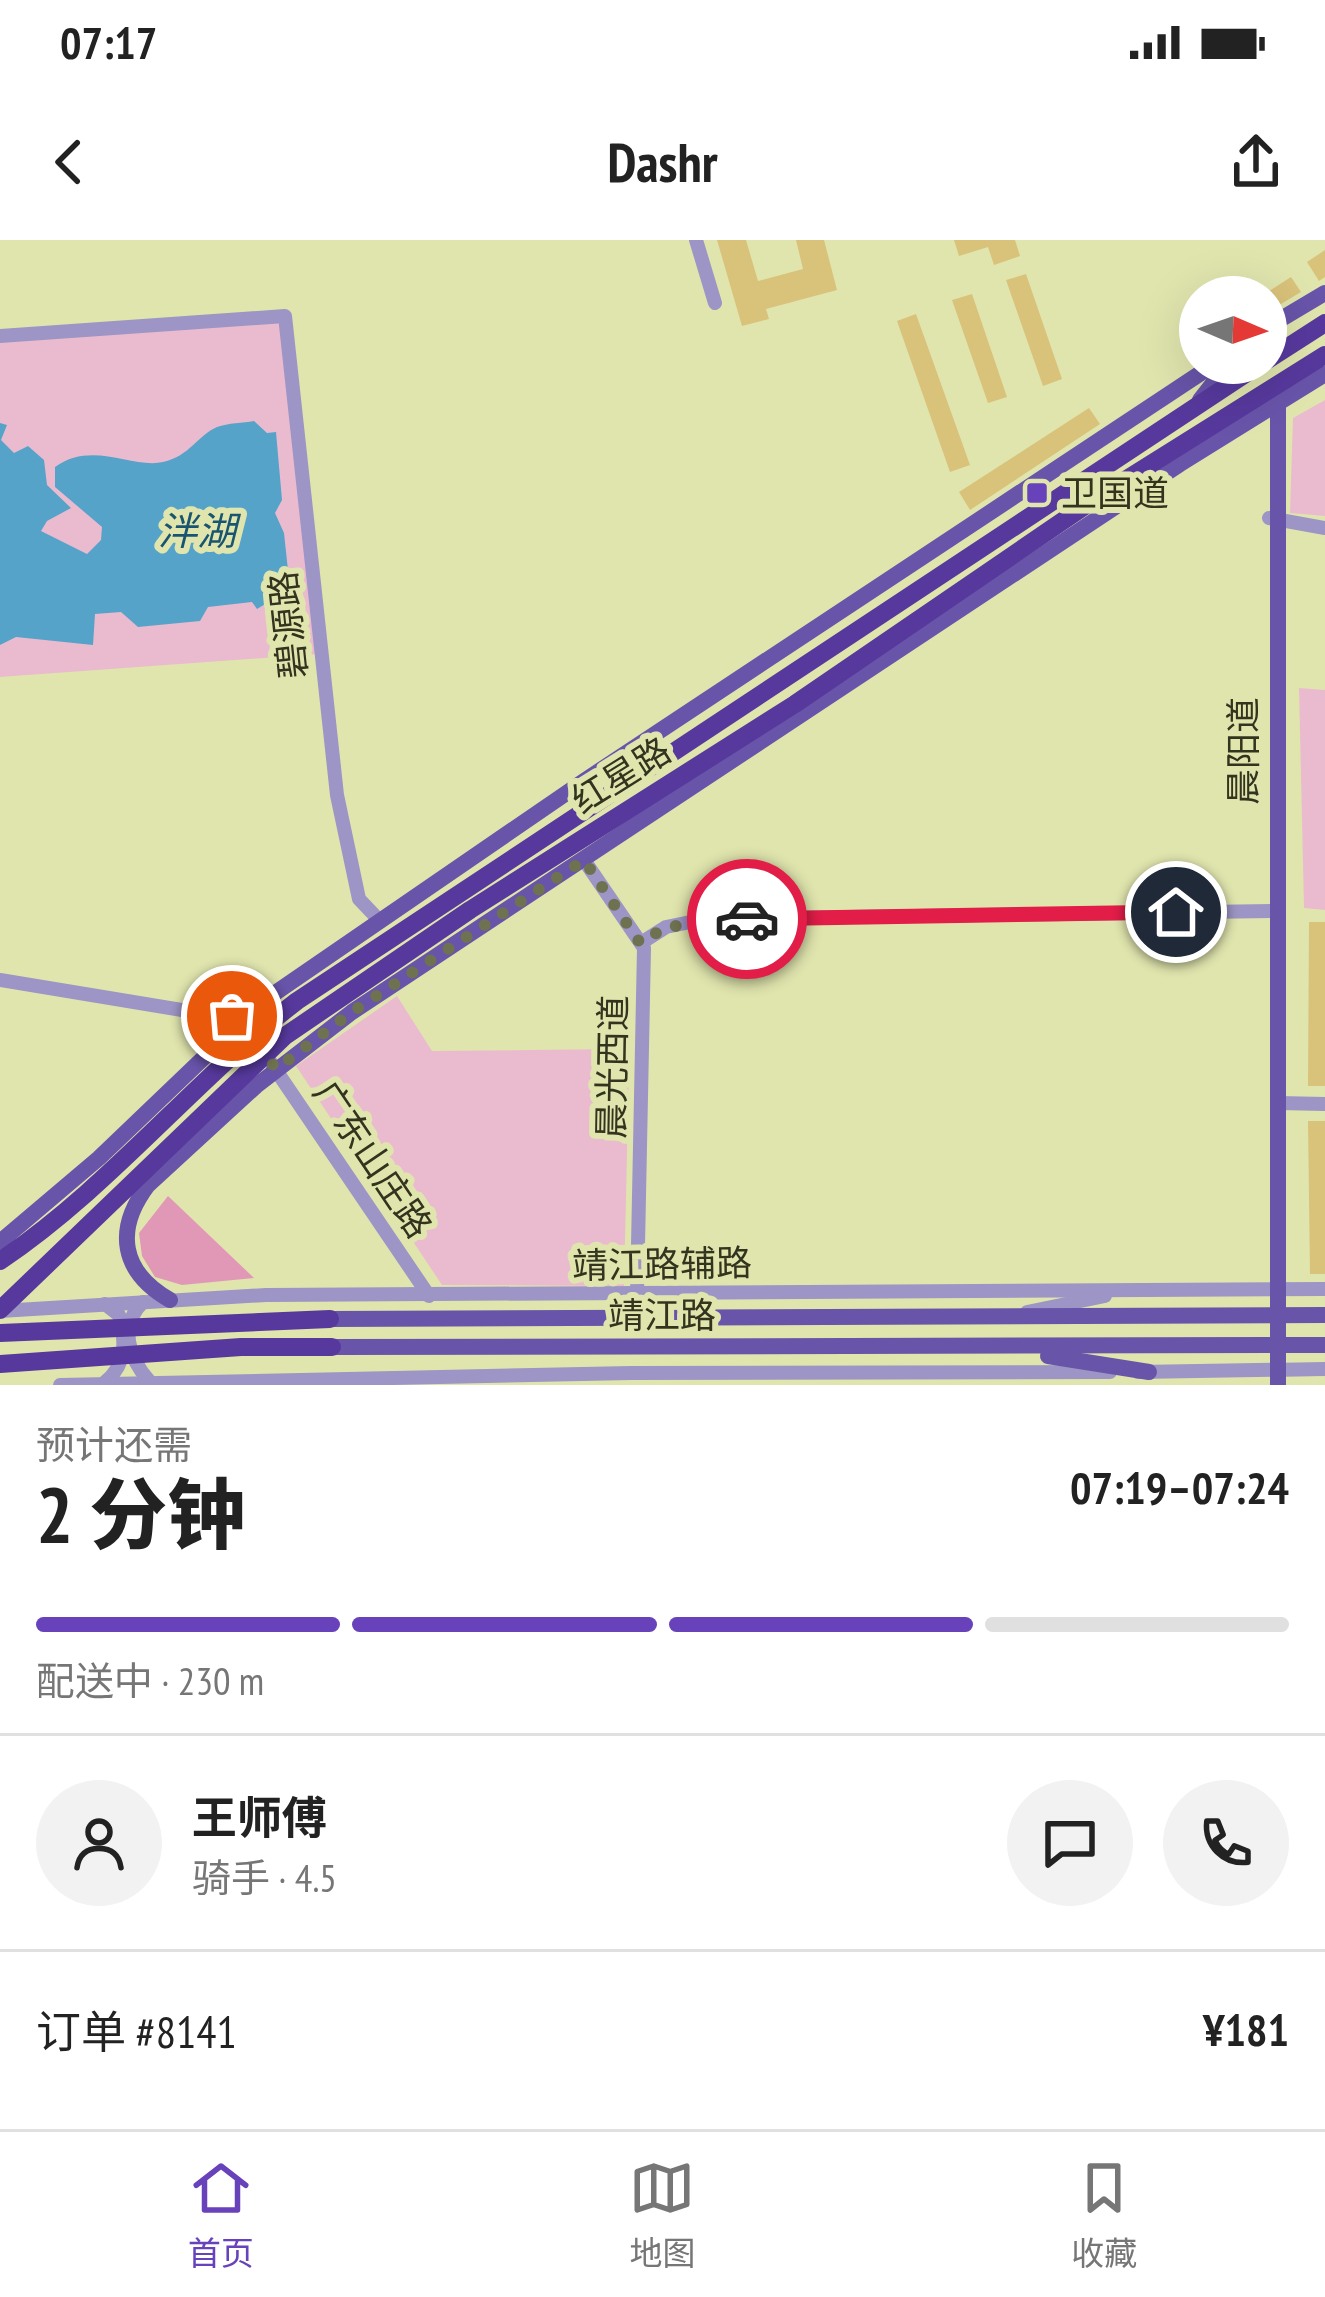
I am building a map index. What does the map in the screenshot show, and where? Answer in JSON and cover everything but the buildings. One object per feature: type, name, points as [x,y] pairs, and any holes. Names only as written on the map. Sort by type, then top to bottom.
[{"type":"highway","name":"红星路","points":[[1287,347],[1325,322]]},
{"type":"highway","name":"红星路","points":[[0,1310],[271,1061],[285,1036],[1218,422],[1278,395],[1325,355]]},
{"type":"highway","name":"红星路","points":[[0,1262],[113,1172],[247,1028],[1196,406],[1211,384]]},
{"type":"highway","points":[[1218,422],[1247,422]]},
{"type":"highway","points":[[225,1041],[247,1028]]},
{"type":"highway","name":"靖江路","points":[[0,1334],[330,1318]]},
{"type":"highway","name":"靖江路","points":[[0,1364],[242,1347],[332,1347]]},
{"type":"main road","points":[[1287,316],[1325,293]]},
{"type":"main road","points":[[271,1061],[1247,422],[1278,395],[1325,374]]},
{"type":"main road","points":[[247,1028],[378,919],[1200,384]]},
{"type":"main road","name":"晨阳道","points":[[1272,518],[1278,395]]},
{"type":"main road","name":"晨阳道","points":[[1247,422],[1268,440],[1272,518],[1277,1368]]},
{"type":"main road","name":"晨阳道","points":[[1273,911],[1278,1103],[1275,1289]]},
{"type":"main road","points":[[0,1241],[225,1041]]},
{"type":"main road","points":[[156,1170],[131,1209],[125,1243],[128,1261],[150,1288],[170,1300]]},
{"type":"main road","points":[[1277,1368],[1289,1326],[1319,1315]]},
{"type":"main road","name":"靖江路","points":[[330,1318],[1319,1315]]},
{"type":"main road","name":"靖江路","points":[[332,1347],[1018,1349],[1277,1368],[1320,1345]]},
{"type":"main road","points":[[1018,1349],[1149,1372]]},
{"type":"street","points":[[696,240],[715,303]]},
{"type":"street","name":"碧源路","points":[[0,336],[284,316],[337,795],[359,899],[378,919]]},
{"type":"street","points":[[1272,518],[1325,528]]},
{"type":"street","name":"晨光西道","points":[[584,860],[640,943],[637,1294]]},
{"type":"street","points":[[640,943],[666,927],[705,919],[1273,911]]},
{"type":"street","points":[[0,980],[247,1028]]},
{"type":"street","name":"广东山庄路","points":[[247,1028],[429,1296]]},
{"type":"street","points":[[1278,1103],[1325,1103]]},
{"type":"street","points":[[131,1185],[131,1209]]},
{"type":"street","name":"靖江路辅路","points":[[0,1310],[170,1300],[1325,1289]]},
{"type":"street","points":[[1020,1313],[1133,1290]]},
{"type":"street","points":[[143,1302],[130,1316],[129,1345],[133,1362],[150,1382]]},
{"type":"street","points":[[104,1382],[120,1365],[124,1346],[119,1316],[105,1304]]},
{"type":"street","points":[[60,1385],[1325,1369]]},
{"type":"path","points":[[601,1269],[638,1268]]},
{"type":"shaded area","points":[[282,320],[318,654],[0,677],[0,340]]},
{"type":"shaded area","points":[[1325,400],[1325,516],[1290,513],[1293,418]]},
{"type":"shaded area","points":[[1299,688],[1325,690],[1325,910],[1304,908]]},
{"type":"shaded area","points":[[397,996],[432,1051],[619,1049],[619,1064],[629,1065],[624,1286],[442,1285],[296,1066]]},
{"type":"shaded area","points":[[168,1196],[254,1278],[182,1285],[155,1277],[142,1256],[139,1233]]},
{"type":"water","name":"泮湖","points":[[254,421],[267,433],[276,432],[282,500],[275,513],[284,533],[290,589],[257,609],[252,602],[208,607],[200,621],[138,627],[121,612],[95,614],[93,645],[16,637],[0,645],[0,423],[7,425],[1,440],[14,453],[28,446],[44,460],[47,485],[71,508],[47,521],[41,531],[87,554],[101,540],[102,527],[55,487],[55,467],[69,459],[98,455],[163,462],[217,427]]},
{"type":"way so far","points":[[232,1016],[242,1020],[276,1069],[352,1012],[584,860],[640,943],[666,927],[705,919],[747,919]]},
{"type":"place","name":"卫国道","points":[[1037,493]]},
{"type":"route","points":[[747,919],[1176,912]]}]
